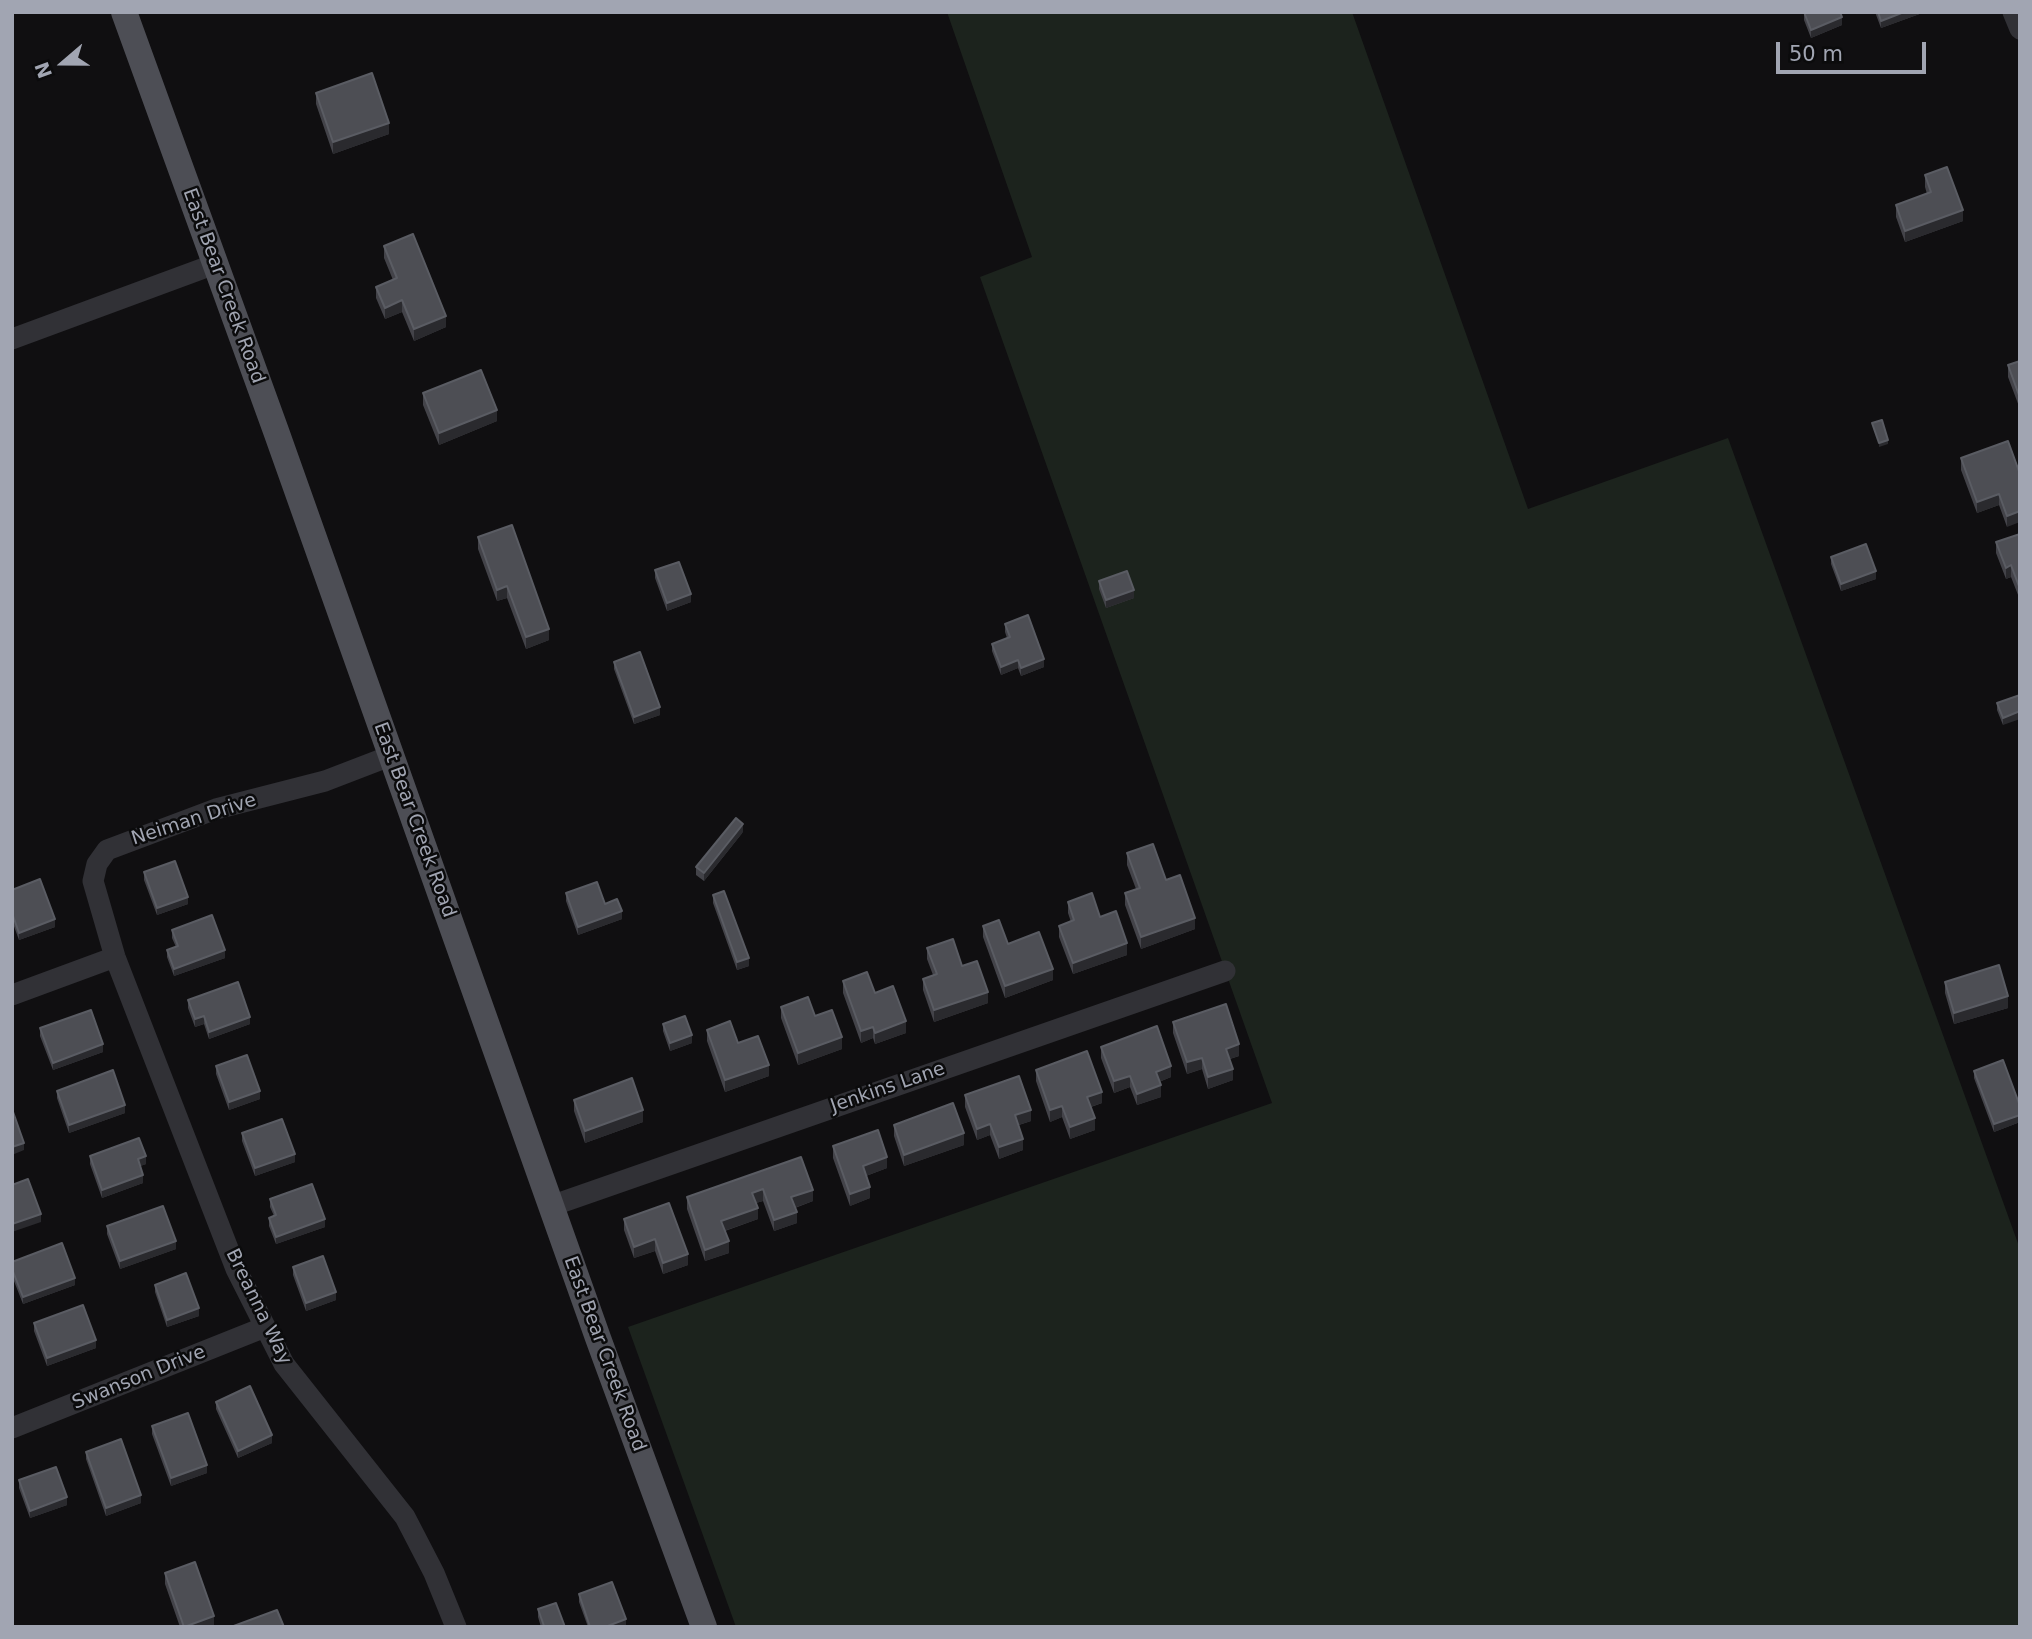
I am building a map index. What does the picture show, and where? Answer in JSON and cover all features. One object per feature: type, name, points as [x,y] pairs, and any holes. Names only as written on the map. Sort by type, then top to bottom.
[{"type":"main road","name":"East Bear Creek Road","points":[[124,12],[597,1338],[704,1627]]},
{"type":"street","points":[[2013,12],[2020,29]]},
{"type":"street","points":[[12,339],[215,264]]},
{"type":"street","name":"Neiman Drive","points":[[116,957],[93,881],[97,864],[107,850],[216,809],[326,782],[390,756]]},
{"type":"street","points":[[12,995],[116,957]]},
{"type":"street","name":"Breanna Way","points":[[116,957],[236,1269],[265,1327],[284,1364],[405,1517],[434,1573],[456,1627]]},
{"type":"street","name":"Jenkins Lane","points":[[551,1206],[1225,971]]},
{"type":"street","name":"Swanson Drive","points":[[14,1422],[265,1327]]},
{"type":"shaded area","points":[[947,12],[1352,12],[1528,509],[1728,438],[2020,1249],[2020,1627],[736,1627],[628,1327],[1272,1103],[980,277],[1032,257]]},
{"type":"building","points":[[1804,12],[1840,12],[1842,17],[1811,30]]},
{"type":"building","points":[[1878,12],[1904,12],[1881,21]]},
{"type":"building","points":[[372,73],[389,123],[333,142],[316,93]]},
{"type":"building","points":[[1947,167],[1963,210],[1905,231],[1896,205],[1931,192],[1925,175]]},
{"type":"building","points":[[413,234],[446,316],[414,329],[402,300],[385,308],[376,287],[397,278],[384,246]]},
{"type":"building","points":[[2020,361],[2020,398],[2008,365]]},
{"type":"building","points":[[481,370],[497,410],[439,433],[423,393]]},
{"type":"building","points":[[1882,420],[1888,440],[1879,443],[1872,423]]},
{"type":"building","points":[[2008,441],[2020,474],[2020,511],[2007,516],[1999,494],[1977,502],[1961,458]]},
{"type":"building","points":[[512,525],[549,629],[526,637],[507,586],[497,590],[478,537]]},
{"type":"building","points":[[2020,534],[2020,589],[2011,565],[2006,568],[1996,542]]},
{"type":"building","points":[[1866,544],[1876,571],[1841,584],[1831,557]]},
{"type":"building","points":[[679,562],[691,594],[667,603],[655,570]]},
{"type":"building","points":[[1127,571],[1134,590],[1106,600],[1099,581]]},
{"type":"building","points":[[1028,615],[1044,659],[1021,668],[1018,660],[1001,667],[992,644],[1010,637],[1005,624]]},
{"type":"building","points":[[640,652],[660,707],[634,717],[614,662]]},
{"type":"building","points":[[2020,695],[2020,711],[2003,718],[1997,703]]},
{"type":"building","points":[[736,818],[743,824],[704,873],[696,867]]},
{"type":"building","points":[[1153,844],[1166,880],[1180,875],[1195,918],[1141,937],[1125,893],[1140,888],[1127,853]]},
{"type":"building","points":[[175,861],[188,897],[157,908],[144,872]]},
{"type":"building","points":[[40,879],[55,919],[19,933],[12,913],[12,890]]},
{"type":"building","points":[[597,882],[605,904],[617,899],[622,911],[578,927],[566,893]]},
{"type":"building","points":[[724,891],[749,958],[737,962],[713,895]]},
{"type":"building","points":[[1092,893],[1100,917],[1116,911],[1127,943],[1073,963],[1059,926],[1074,920],[1068,902]]},
{"type":"building","points":[[212,915],[225,950],[174,969],[167,950],[178,946],[172,930]]},
{"type":"building","points":[[999,920],[1008,944],[1039,932],[1053,969],[1005,986],[983,926]]},
{"type":"building","points":[[953,939],[962,966],[977,961],[988,992],[934,1010],[923,979],[937,974],[927,948]]},
{"type":"building","points":[[1999,965],[2008,996],[1954,1013],[1945,982]]},
{"type":"building","points":[[867,972],[875,993],[893,986],[906,1021],[875,1033],[873,1027],[861,1031],[843,981]]},
{"type":"building","points":[[238,982],[250,1017],[209,1032],[204,1016],[195,1019],[188,1000]]},
{"type":"building","points":[[808,997],[815,1016],[832,1010],[842,1037],[798,1053],[781,1007]]},
{"type":"building","points":[[1226,1004],[1239,1044],[1226,1049],[1233,1069],[1208,1077],[1202,1058],[1187,1062],[1173,1022]]},
{"type":"building","points":[[91,1010],[103,1044],[53,1063],[40,1028]]},
{"type":"building","points":[[685,1016],[692,1035],[670,1043],[663,1024]]},
{"type":"building","points":[[730,1021],[738,1043],[758,1036],[769,1065],[725,1080],[707,1030]]},
{"type":"building","points":[[1157,1026],[1171,1066],[1156,1072],[1161,1085],[1137,1094],[1130,1076],[1114,1081],[1101,1047]]},
{"type":"building","points":[[1087,1051],[1102,1092],[1087,1097],[1095,1118],[1070,1127],[1062,1106],[1050,1110],[1036,1070]]},
{"type":"building","points":[[247,1055],[260,1091],[229,1102],[216,1066]]},
{"type":"building","points":[[2003,1060],[2020,1106],[2020,1115],[1994,1124],[1974,1071]]},
{"type":"building","points":[[113,1070],[125,1105],[69,1125],[57,1091]]},
{"type":"building","points":[[1019,1076],[1031,1110],[1015,1115],[1023,1139],[999,1147],[990,1124],[977,1129],[965,1095]]},
{"type":"building","points":[[632,1078],[643,1110],[585,1131],[574,1100]]},
{"type":"building","points":[[953,1103],[964,1133],[904,1155],[894,1125]]},
{"type":"building","points":[[12,1109],[24,1143],[12,1147]]},
{"type":"building","points":[[282,1119],[295,1154],[255,1168],[242,1133]]},
{"type":"building","points":[[878,1130],[887,1157],[863,1166],[870,1187],[850,1194],[833,1146]]},
{"type":"building","points":[[139,1138],[146,1156],[138,1159],[143,1175],[102,1190],[90,1156]]},
{"type":"building","points":[[801,1157],[813,1190],[791,1197],[797,1212],[774,1220],[763,1189],[752,1193],[758,1208],[721,1221],[729,1241],[705,1250],[687,1197]]},
{"type":"building","points":[[28,1179],[41,1214],[12,1224],[12,1185]]},
{"type":"building","points":[[312,1184],[325,1219],[276,1237],[269,1218],[276,1215],[270,1199]]},
{"type":"building","points":[[669,1203],[688,1254],[663,1263],[655,1239],[634,1247],[624,1219]]},
{"type":"building","points":[[163,1206],[176,1241],[120,1261],[107,1226]]},
{"type":"building","points":[[62,1243],[75,1278],[23,1297],[12,1262]]},
{"type":"building","points":[[323,1256],[336,1292],[306,1303],[293,1267]]},
{"type":"building","points":[[186,1273],[199,1308],[167,1320],[155,1285]]},
{"type":"building","points":[[83,1305],[96,1340],[47,1358],[34,1323]]},
{"type":"building","points":[[250,1386],[272,1435],[238,1451],[216,1402]]},
{"type":"building","points":[[188,1413],[207,1465],[171,1478],[152,1426]]},
{"type":"building","points":[[121,1439],[141,1495],[106,1508],[86,1452]]},
{"type":"building","points":[[56,1467],[67,1497],[30,1511],[19,1480]]},
{"type":"building","points":[[195,1562],[214,1616],[184,1627],[165,1573]]},
{"type":"building","points":[[612,1582],[626,1619],[605,1627],[590,1627],[579,1594]]},
{"type":"building","points":[[556,1603],[565,1627],[543,1627],[538,1609]]},
{"type":"building","points":[[277,1610],[284,1627],[231,1627]]}]
